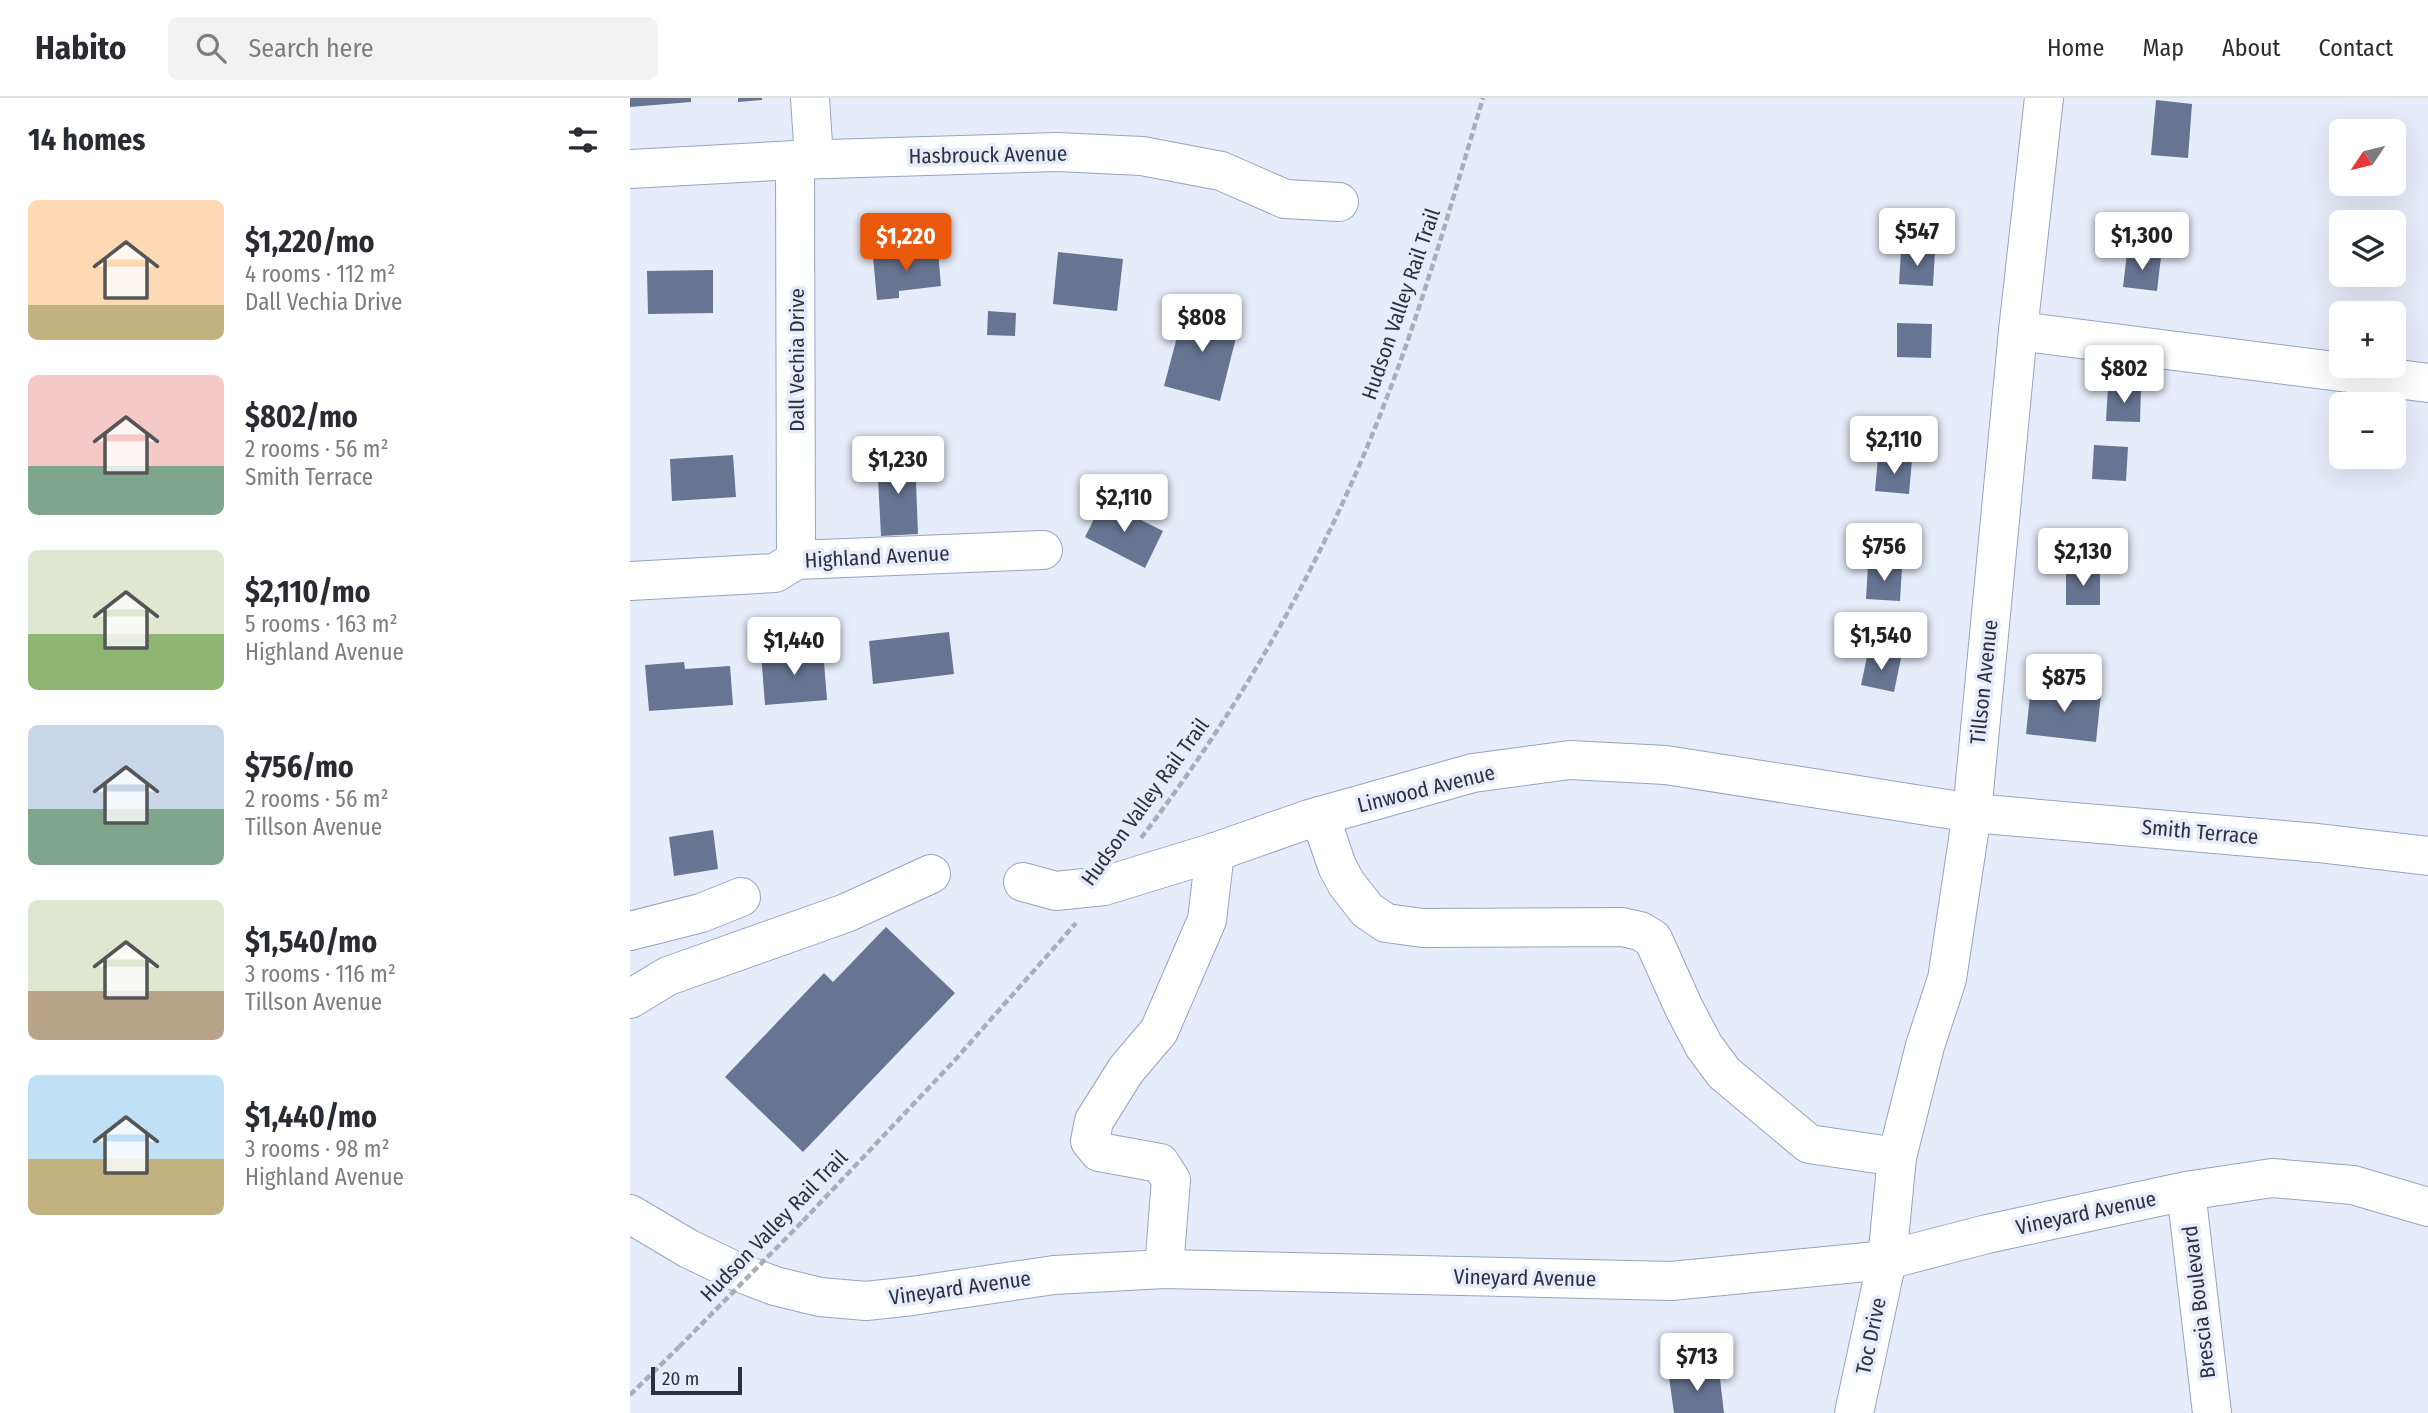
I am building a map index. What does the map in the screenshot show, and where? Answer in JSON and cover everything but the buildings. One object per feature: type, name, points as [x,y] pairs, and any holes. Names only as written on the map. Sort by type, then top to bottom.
[{"type":"street","name":"Dall Vechia Drive","points":[[796,560],[805,159],[810,98]]},
{"type":"street","name":"Tillson Avenue","points":[[1887,1260],[1897,1157],[1925,1046],[1947,979],[1972,813],[2018,331],[2044,98]]},
{"type":"street","name":"Hasbrouck Avenue","points":[[630,169],[805,159],[1057,152],[1142,156],[1221,172],[1285,199],[1339,202]]},
{"type":"street","points":[[2018,331],[2428,383]]},
{"type":"street","name":"Highland Avenue","points":[[630,581],[775,573],[796,560],[1043,550]]},
{"type":"street","name":"Linwood Avenue","points":[[1039,887],[1104,886],[1320,816],[1473,774],[1570,760],[1666,765],[1972,813]]},
{"type":"street","name":"Smith Terrace","points":[[1972,813],[2251,836],[2428,856]]},
{"type":"street","points":[[1320,816],[1337,866],[1346,883],[1367,910],[1386,923],[1423,928],[1622,928],[1640,931],[1654,939],[1684,1008],[1704,1046],[1724,1073],[1809,1144],[1897,1157]]},
{"type":"street","points":[[1164,1269],[1171,1180],[1160,1163],[1099,1152],[1090,1141],[1094,1121],[1126,1070],[1159,1031],[1207,920],[1197,857]]},
{"type":"street","points":[[630,999],[668,976],[846,914],[930,874]]},
{"type":"street","points":[[630,931],[701,913],[741,897]]},
{"type":"street","name":"Vineyard Avenue","points":[[630,1214],[689,1249],[775,1286],[820,1297],[866,1300],[1054,1275],[1164,1269],[1671,1281],[1887,1260],[1987,1234],[2186,1191],[2272,1178],[2353,1185],[2428,1207]]},
{"type":"street","name":"Brescia Boulevard","points":[[2186,1191],[2213,1413]]},
{"type":"street","name":"Toc Drive","points":[[1854,1413],[1887,1260]]},
{"type":"path","name":"Hudson Valley Rail Trail","points":[[630,1395],[803,1221],[1014,996],[1065,937],[1172,796],[1238,699],[1317,554],[1378,419],[1407,343],[1483,98]]}]
